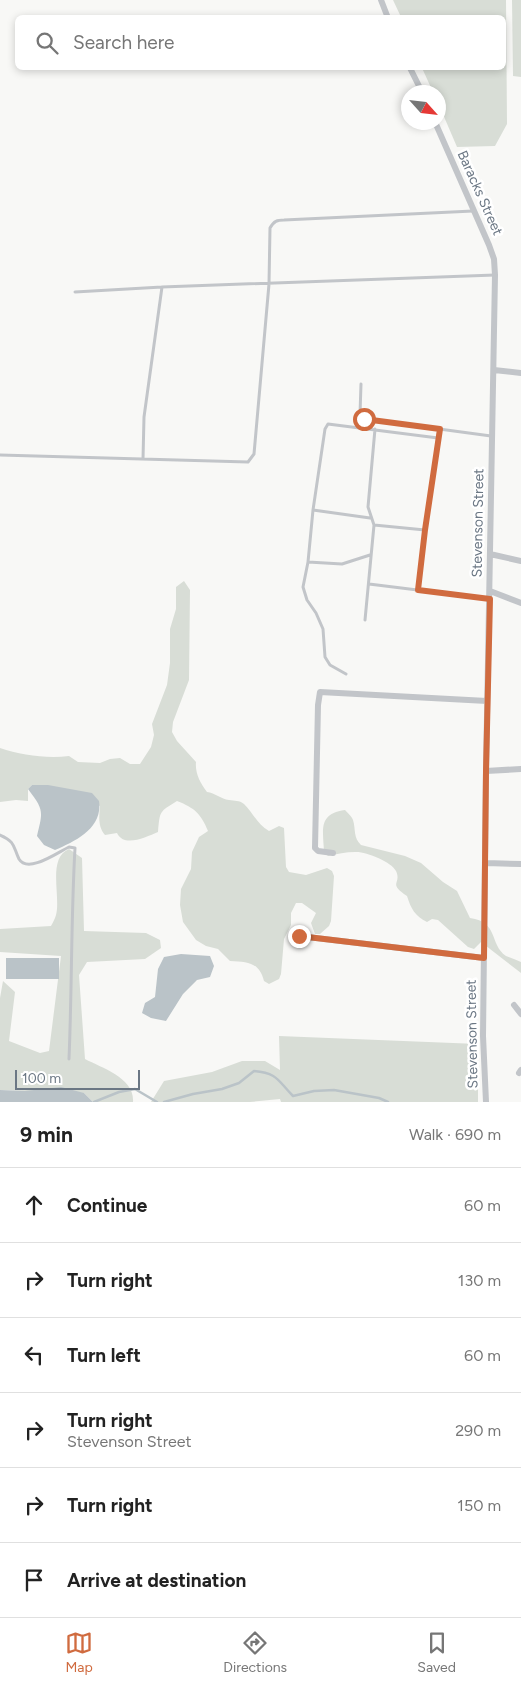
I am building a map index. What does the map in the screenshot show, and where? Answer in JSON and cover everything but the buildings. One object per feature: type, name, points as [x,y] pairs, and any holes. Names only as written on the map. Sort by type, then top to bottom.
[{"type":"street","points":[[380,0],[387,15]]},
{"type":"street","points":[[411,70],[418,85]]},
{"type":"street","name":"Baracks Street","points":[[439,130],[489,245],[494,259],[495,275]]},
{"type":"street","name":"Stevenson Street","points":[[486,1102],[483,1036],[495,275]]},
{"type":"street","points":[[494,370],[521,373]]},
{"type":"street","points":[[490,554],[521,561]]},
{"type":"street","points":[[490,590],[521,603]]},
{"type":"street","points":[[333,853],[318,851],[315,848],[318,704],[320,692],[487,701]]},
{"type":"street","points":[[486,771],[521,769]]},
{"type":"street","points":[[486,863],[521,864]]},
{"type":"street","points":[[299,936],[484,958]]},
{"type":"street","points":[[514,1005],[521,1014]]},
{"type":"lane","points":[[0,455],[248,462],[254,454],[269,284],[270,228],[277,220],[474,211]]},
{"type":"lane","points":[[74,292],[495,275]]},
{"type":"lane","points":[[143,459],[144,417],[162,287]]},
{"type":"lane","points":[[361,384],[360,414],[364,419],[492,436]]},
{"type":"lane","points":[[346,674],[330,664],[325,657],[323,629],[316,613],[307,600],[303,587],[308,562],[313,510],[325,429],[328,424],[438,438]]},
{"type":"lane","points":[[364,620],[374,525],[368,508],[375,429]]},
{"type":"lane","points":[[418,590],[440,429]]},
{"type":"lane","points":[[313,510],[370,518]]},
{"type":"lane","points":[[374,525],[425,530]]},
{"type":"lane","points":[[308,562],[342,564],[370,555]]},
{"type":"lane","points":[[369,584],[490,599]]},
{"type":"lane","points":[[0,835],[15,846],[20,860],[24,864],[32,865],[69,846],[75,848],[69,1058]]},
{"type":"shaded area","points":[[393,0],[506,0],[507,124],[495,146],[457,147],[446,121],[446,85],[430,85],[423,70],[506,70],[506,15],[400,15]]},
{"type":"shaded area","points":[[512,0],[521,0],[521,77],[513,76]]},
{"type":"shaded area","points":[[184,581],[190,590],[189,680],[173,722],[172,732],[177,741],[196,762],[198,778],[207,792],[242,803],[262,826],[269,831],[279,826],[284,828],[286,867],[289,872],[306,875],[327,868],[332,871],[334,876],[329,926],[320,934],[315,934],[311,923],[316,913],[302,903],[296,903],[291,913],[291,925],[284,939],[281,974],[279,979],[269,984],[264,981],[259,970],[252,964],[230,961],[218,949],[206,946],[196,940],[183,922],[180,905],[181,889],[191,869],[192,852],[199,837],[208,831],[203,820],[193,809],[177,801],[162,813],[158,832],[130,841],[120,837],[117,833],[105,835],[100,825],[100,806],[32,785],[28,789],[28,801],[0,802],[0,748],[34,756],[69,756],[78,762],[100,763],[120,758],[130,764],[140,764],[151,747],[154,735],[152,724],[167,685],[170,663],[170,629],[176,609],[176,587]]},
{"type":"shaded area","points":[[32,785],[48,785],[92,793],[99,801],[97,819],[79,838],[55,850],[44,845],[37,836],[41,811],[28,789]]},
{"type":"shaded area","points":[[345,810],[352,819],[358,842],[361,845],[405,856],[421,863],[457,891],[470,918],[479,920],[490,929],[497,946],[506,956],[521,962],[521,973],[481,942],[474,949],[468,947],[438,920],[432,919],[427,922],[416,915],[407,896],[396,886],[396,871],[389,864],[371,855],[359,852],[328,856],[324,852],[324,824],[330,815]]},
{"type":"shaded area","points":[[69,849],[82,858],[84,931],[146,933],[160,940],[161,948],[145,959],[87,962],[79,975],[85,1059],[123,1080],[129,1086],[133,1102],[93,1102],[84,1093],[0,1090],[0,998],[3,981],[15,992],[9,1041],[40,1053],[49,1051],[61,956],[0,952],[0,929],[51,926],[56,916],[57,907],[56,878],[58,860]]},
{"type":"shaded area","points":[[181,954],[210,956],[214,966],[210,977],[197,980],[183,994],[166,1021],[151,1018],[142,1013],[145,1003],[155,997],[158,969],[164,957]]},
{"type":"shaded area","points":[[6,958],[59,958],[59,979],[6,979]]},
{"type":"shaded area","points":[[279,1036],[478,1044],[478,1102],[281,1102],[280,1099],[250,1102],[151,1102],[164,1081],[212,1072],[242,1061],[265,1061],[280,1070]]},
{"type":"shaded area","points":[[61,1087],[84,1093],[93,1102],[0,1102],[0,1090],[25,1091]]},
{"type":"waterway","points":[[164,1102],[222,1089],[239,1083],[254,1071],[273,1076],[293,1096],[314,1091],[334,1090],[379,1098],[388,1102]]},
{"type":"waterway","points":[[94,1102],[119,1092],[135,1089],[157,1102]]},
{"type":"route","points":[[299,936],[484,958],[490,599],[418,590],[440,429],[364,419]]}]
